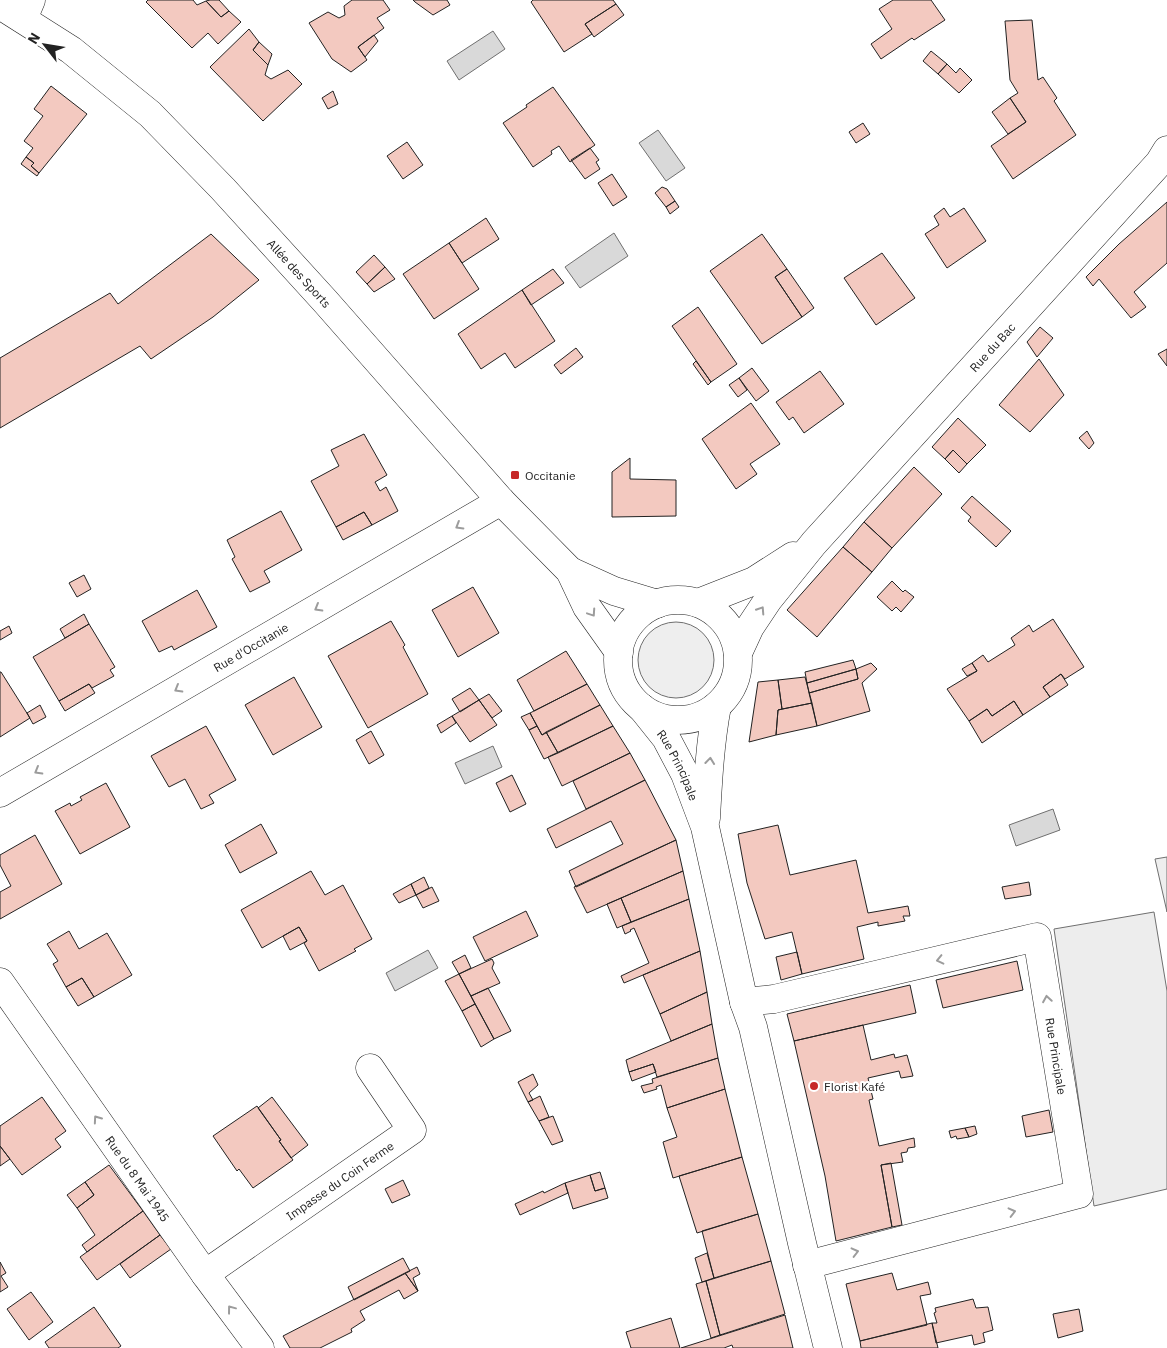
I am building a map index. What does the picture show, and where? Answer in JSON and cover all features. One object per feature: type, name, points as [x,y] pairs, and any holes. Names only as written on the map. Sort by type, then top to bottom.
[{"type":"street","name":"Allée des Sports","points":[[0,5],[27,10],[71,50],[150,114],[223,189],[501,501],[570,571],[587,607],[619,652]]},
{"type":"street","name":"Rue du Bac","points":[[738,652],[750,627],[768,600],[814,543],[1153,170],[1167,150]]},
{"type":"street","name":"Rue d'Occitanie","points":[[0,793],[501,501]]},
{"type":"street","name":"Rue du Bac","points":[[698,603],[754,581],[814,543]]},
{"type":"street","name":"Allée des Sports","points":[[570,571],[614,591],[657,604]]},
{"type":"street","points":[[684,600],[698,603],[717,614],[731,631],[738,652],[737,672],[730,691],[717,706],[699,716],[680,720],[659,717],[642,708],[628,693],[622,680],[619,667],[619,652],[623,637],[631,623],[643,612],[657,604],[684,600]]},
{"type":"street","name":"Rue Principale","points":[[705,827],[713,727],[717,706]]},
{"type":"street","name":"Rue Principale","points":[[642,708],[670,745],[685,774],[705,827],[744,1002],[753,1027],[828,1348]]},
{"type":"street","name":"Rue Principale","points":[[744,1002],[774,999],[1037,937],[1079,1194],[808,1265]]},
{"type":"street","name":"Rue du 8 Mai 1945","points":[[0,982],[205,1274],[260,1348]]},
{"type":"street","name":"Impasse du Coin Ferme","points":[[205,1274],[412,1130],[370,1068]]},
{"type":"shaded area","points":[[493,31],[505,49],[459,80],[447,61]]},
{"type":"shaded area","points":[[658,130],[685,168],[666,181],[639,143]]},
{"type":"shaded area","points":[[614,233],[628,256],[580,288],[565,267]]},
{"type":"shaded area","points":[[669,622],[683,622],[697,628],[708,639],[714,653],[711,675],[703,687],[683,698],[669,698],[655,692],[644,681],[638,667],[638,653],[644,639],[655,628]]},
{"type":"shaded area","points":[[493,746],[502,767],[465,784],[455,763]]},
{"type":"shaded area","points":[[1053,809],[1060,830],[1016,846],[1009,825]]},
{"type":"shaded area","points":[[1167,857],[1167,912],[1155,859]]},
{"type":"shaded area","points":[[1154,912],[1167,991],[1167,1189],[1094,1206],[1054,929]]},
{"type":"shaded area","points":[[428,950],[438,968],[395,991],[386,973]]},
{"type":"building","points":[[148,0],[193,0],[197,5],[206,1],[221,17],[229,11],[241,22],[218,44],[208,33],[192,48],[146,2]]},
{"type":"building","points":[[219,0],[229,11],[221,17],[206,1]]},
{"type":"building","points":[[352,0],[383,0],[390,10],[377,18],[384,28],[358,47],[367,60],[351,72],[332,59],[309,23],[328,12],[339,18],[345,15],[344,6]]},
{"type":"building","points":[[413,0],[447,0],[450,5],[433,15]]},
{"type":"building","points":[[533,0],[613,0],[616,4],[585,24],[592,34],[564,52],[531,2]]},
{"type":"building","points":[[893,0],[931,0],[945,20],[914,40],[912,38],[881,59],[871,44],[892,29],[879,9]]},
{"type":"building","points":[[616,4],[624,15],[594,37],[585,24]]},
{"type":"building","points":[[1032,20],[1038,80],[1043,77],[1057,98],[1054,101],[1076,135],[1013,179],[991,146],[1026,122],[1010,98],[1018,93],[1010,80],[1005,21]]},
{"type":"building","points":[[249,29],[259,42],[253,50],[268,65],[265,75],[271,79],[288,70],[302,84],[263,121],[210,67]]},
{"type":"building","points":[[374,35],[378,41],[365,57],[358,47]]},
{"type":"building","points":[[259,42],[272,54],[268,65],[253,50]]},
{"type":"building","points":[[931,51],[947,64],[938,74],[923,61]]},
{"type":"building","points":[[947,64],[956,73],[960,68],[972,80],[959,93],[938,74]]},
{"type":"building","points":[[51,86],[87,114],[39,173],[31,166],[34,163],[26,157],[33,148],[24,141],[43,116],[34,109]]},
{"type":"building","points":[[553,87],[595,145],[570,162],[559,146],[551,151],[552,154],[533,167],[503,123]]},
{"type":"building","points":[[333,91],[338,104],[328,109],[322,98]]},
{"type":"building","points":[[1010,98],[1026,122],[1008,134],[992,112]]},
{"type":"building","points":[[863,123],[870,134],[856,143],[849,132]]},
{"type":"building","points":[[407,142],[423,165],[403,179],[387,156]]},
{"type":"building","points":[[590,148],[599,160],[596,162],[600,169],[585,179],[571,160]]},
{"type":"building","points":[[26,157],[34,163],[31,166],[39,173],[37,176],[21,164]]},
{"type":"building","points":[[612,174],[627,197],[613,206],[598,183]]},
{"type":"building","points":[[662,187],[667,189],[675,201],[666,207],[655,193]]},
{"type":"building","points":[[675,201],[679,207],[670,214],[666,207]]},
{"type":"building","points":[[1167,202],[1167,263],[1134,292],[1146,307],[1131,318],[1099,279],[1093,286],[1086,277],[1119,244]]},
{"type":"building","points":[[944,208],[950,217],[964,208],[986,241],[947,268],[925,234],[939,225],[934,216]]},
{"type":"building","points":[[486,218],[499,239],[462,263],[449,243]]},
{"type":"building","points":[[211,234],[259,280],[213,317],[151,359],[140,346],[0,428],[0,358],[110,293],[118,304]]},
{"type":"building","points":[[762,234],[787,269],[775,277],[802,317],[762,344],[710,271]]},
{"type":"building","points":[[449,243],[479,289],[434,319],[403,274]]},
{"type":"building","points":[[882,253],[915,298],[876,325],[844,278]]},
{"type":"building","points":[[374,255],[385,267],[367,284],[356,272]]},
{"type":"building","points":[[385,267],[395,279],[374,292],[367,284]]},
{"type":"building","points":[[553,269],[564,283],[531,305],[522,290]]},
{"type":"building","points":[[787,269],[814,308],[802,317],[775,277]]},
{"type":"building","points":[[522,290],[555,341],[515,368],[505,353],[481,369],[458,334]]},
{"type":"building","points":[[698,307],[737,364],[711,382],[672,326]]},
{"type":"building","points":[[1040,327],[1053,338],[1037,357],[1027,342]]},
{"type":"building","points":[[576,348],[583,357],[561,374],[554,365]]},
{"type":"building","points":[[1167,349],[1167,366],[1158,354]]},
{"type":"building","points":[[1039,359],[1064,395],[1030,432],[999,405]]},
{"type":"building","points":[[696,361],[711,382],[708,385],[693,364]]},
{"type":"building","points":[[752,368],[769,391],[756,401],[739,378]]},
{"type":"building","points":[[820,371],[844,404],[804,433],[793,417],[789,420],[776,402]]},
{"type":"building","points":[[739,378],[747,390],[738,397],[729,385]]},
{"type":"building","points":[[751,403],[780,444],[750,464],[757,474],[736,489],[702,439]]},
{"type":"building","points":[[958,418],[986,445],[967,464],[953,450],[945,459],[932,447]]},
{"type":"building","points":[[1087,431],[1094,443],[1089,449],[1079,438]]},
{"type":"building","points":[[364,434],[387,475],[375,482],[380,491],[386,487],[398,511],[372,525],[364,512],[336,527],[311,481],[339,466],[331,450]]},
{"type":"building","points":[[953,450],[967,464],[959,473],[945,459]]},
{"type":"building","points":[[630,458],[630,479],[676,480],[676,516],[612,517],[612,472]]},
{"type":"building","points":[[914,467],[942,494],[892,548],[864,522]]},
{"type":"building","points":[[972,496],[1011,531],[996,547],[968,521],[971,517],[961,508]]},
{"type":"building","points":[[281,511],[302,550],[264,571],[270,582],[250,592],[232,559],[235,557],[227,540]]},
{"type":"building","points":[[364,512],[372,525],[343,540],[336,527]]},
{"type":"building","points":[[864,522],[892,548],[872,572],[843,547]]},
{"type":"building","points":[[843,547],[872,572],[817,637],[787,610]]},
{"type":"building","points":[[84,575],[91,589],[77,597],[69,583]]},
{"type":"building","points":[[892,581],[903,592],[905,590],[914,597],[901,612],[896,607],[892,611],[877,597]]},
{"type":"building","points":[[473,587],[499,633],[458,657],[432,610]]},
{"type":"building","points":[[197,590],[217,627],[174,650],[172,646],[159,652],[142,621]]},
{"type":"building","points":[[84,614],[89,624],[65,638],[60,629]]},
{"type":"building","points":[[1053,619],[1084,667],[1065,679],[1061,674],[1043,687],[1050,697],[1023,715],[1014,701],[992,716],[987,709],[969,721],[947,689],[977,671],[972,663],[983,655],[988,662],[1015,645],[1011,638],[1029,625],[1033,632]]},
{"type":"building","points":[[391,621],[405,645],[403,647],[428,694],[368,728],[328,656]]},
{"type":"building","points":[[89,624],[115,667],[110,670],[114,676],[92,688],[89,684],[59,701],[33,657]]},
{"type":"building","points":[[9,626],[12,633],[0,640],[0,631]]},
{"type":"building","points":[[566,651],[587,684],[534,711],[517,680]]},
{"type":"building","points":[[853,660],[856,669],[807,683],[805,672]]},
{"type":"building","points":[[871,663],[877,669],[862,683],[870,711],[817,726],[809,693],[858,679],[856,669]]},
{"type":"building","points":[[972,663],[977,671],[967,676],[962,669]]},
{"type":"building","points":[[856,669],[858,679],[809,693],[807,683]]},
{"type":"building","points":[[0,672],[30,718],[0,737]]},
{"type":"building","points":[[1061,674],[1068,685],[1050,697],[1043,687]]},
{"type":"building","points":[[294,677],[322,727],[273,755],[245,705]]},
{"type":"building","points":[[805,677],[812,703],[782,709],[778,680]]},
{"type":"building","points":[[778,680],[782,709],[778,710],[776,735],[749,742],[758,682]]},
{"type":"building","points":[[89,684],[95,693],[65,711],[59,701]]},
{"type":"building","points":[[587,684],[600,705],[542,735],[530,713]]},
{"type":"building","points":[[470,688],[479,700],[460,712],[452,699]]},
{"type":"building","points":[[489,694],[502,711],[492,718],[479,700]]},
{"type":"building","points":[[479,700],[497,725],[470,742],[452,716]]},
{"type":"building","points":[[1014,701],[1023,715],[982,743],[969,721],[987,709],[992,716]]},
{"type":"building","points":[[812,703],[817,726],[776,735],[778,710]]},
{"type":"building","points":[[40,705],[46,717],[33,724],[27,713]]},
{"type":"building","points":[[600,705],[613,726],[558,753],[546,732]]},
{"type":"building","points":[[530,713],[537,726],[529,730],[521,717]]},
{"type":"building","points":[[452,716],[456,723],[441,733],[437,725]]},
{"type":"building","points":[[206,726],[236,780],[209,795],[214,803],[201,809],[185,779],[169,787],[151,756]]},
{"type":"building","points":[[537,726],[542,735],[546,732],[558,753],[544,759],[529,730]]},
{"type":"building","points":[[613,726],[630,753],[562,786],[548,757]]},
{"type":"building","points":[[371,731],[384,755],[369,764],[356,740]]},
{"type":"building","points":[[630,753],[645,780],[586,809],[573,781]]},
{"type":"building","points":[[512,775],[526,804],[510,812],[496,783]]},
{"type":"building","points":[[645,780],[676,840],[576,887],[569,871],[623,844],[611,821],[556,848],[547,829]]},
{"type":"building","points":[[106,783],[130,827],[80,854],[55,811],[70,803],[71,806],[82,800],[80,797]]},
{"type":"building","points":[[261,824],[277,853],[240,873],[225,845]]},
{"type":"building","points":[[778,825],[790,875],[856,860],[868,913],[908,906],[910,916],[903,916],[905,921],[878,926],[878,922],[857,927],[864,959],[802,974],[792,932],[765,939],[747,883],[738,834]]},
{"type":"building","points":[[35,835],[62,884],[0,919],[0,892],[11,886],[0,865],[0,855]]},
{"type":"building","points":[[676,840],[683,871],[587,913],[574,887]]},
{"type":"building","points":[[311,871],[325,895],[343,885],[372,939],[354,949],[356,951],[319,971],[304,943],[307,941],[299,927],[262,948],[241,910]]},
{"type":"building","points":[[683,871],[689,899],[631,922],[621,898]]},
{"type":"building","points":[[424,877],[429,888],[416,895],[411,884]]},
{"type":"building","points":[[1029,882],[1031,895],[1005,899],[1002,887]]},
{"type":"building","points":[[411,884],[416,895],[399,903],[393,894]]},
{"type":"building","points":[[432,887],[439,901],[423,908],[416,895]]},
{"type":"building","points":[[621,898],[631,922],[617,928],[607,904]]},
{"type":"building","points":[[689,899],[700,951],[624,983],[621,976],[649,963],[634,928],[625,934],[622,926]]},
{"type":"building","points":[[526,911],[538,936],[485,961],[473,937]]},
{"type":"building","points":[[299,927],[307,941],[290,950],[283,936]]},
{"type":"building","points":[[69,931],[79,949],[107,933],[132,975],[94,997],[82,978],[66,987],[53,964],[58,961],[47,944]]},
{"type":"building","points":[[700,951],[707,992],[660,1014],[643,975]]},
{"type":"building","points":[[797,952],[802,974],[781,980],[776,957]]},
{"type":"building","points":[[465,955],[471,968],[459,974],[452,962]]},
{"type":"building","points":[[492,959],[494,963],[492,968],[500,983],[471,996],[459,974]]},
{"type":"building","points":[[1017,961],[1023,990],[943,1008],[936,980]]},
{"type":"building","points":[[459,974],[475,1004],[462,1011],[445,981]]},
{"type":"building","points":[[82,978],[94,997],[78,1006],[66,987]]},
{"type":"building","points":[[910,985],[916,1013],[794,1041],[787,1014]]},
{"type":"building","points":[[488,988],[511,1031],[494,1039],[471,996]]},
{"type":"building","points":[[707,992],[712,1024],[671,1041],[660,1014]]},
{"type":"building","points":[[475,1004],[494,1039],[481,1047],[462,1011]]},
{"type":"building","points":[[712,1024],[718,1058],[657,1077],[653,1064],[629,1072],[626,1060]]},
{"type":"building","points":[[863,1025],[871,1060],[894,1054],[895,1058],[907,1055],[913,1076],[901,1078],[899,1071],[868,1078],[873,1099],[869,1100],[879,1146],[914,1138],[915,1147],[908,1148],[907,1152],[901,1153],[903,1162],[881,1165],[892,1227],[836,1241],[825,1176],[794,1041]]},
{"type":"building","points":[[718,1058],[725,1089],[667,1108],[661,1085],[656,1087],[657,1089],[644,1093],[641,1086],[653,1083],[652,1079]]},
{"type":"building","points":[[653,1064],[656,1072],[632,1081],[629,1072]]},
{"type":"building","points":[[533,1074],[538,1085],[529,1093],[533,1100],[528,1102],[518,1082]]},
{"type":"building","points":[[725,1089],[742,1157],[673,1178],[663,1142],[677,1137],[667,1108]]},
{"type":"building","points":[[540,1096],[549,1117],[539,1121],[528,1102]]},
{"type":"building","points":[[42,1097],[66,1131],[55,1139],[61,1147],[22,1175],[0,1146],[0,1126]]},
{"type":"building","points":[[272,1097],[308,1145],[291,1158],[279,1141],[281,1140],[258,1108]]},
{"type":"building","points":[[257,1106],[293,1160],[253,1188],[239,1169],[237,1171],[213,1136]]},
{"type":"building","points":[[1049,1110],[1053,1132],[1026,1137],[1022,1116]]},
{"type":"building","points":[[553,1116],[563,1141],[552,1145],[539,1121]]},
{"type":"building","points":[[975,1126],[977,1134],[969,1137],[965,1128]]},
{"type":"building","points":[[965,1128],[969,1137],[957,1139],[956,1136],[951,1138],[949,1131]]},
{"type":"building","points":[[0,1146],[10,1159],[0,1166]]},
{"type":"building","points":[[742,1157],[758,1214],[697,1233],[679,1176]]},
{"type":"building","points":[[891,1163],[902,1225],[892,1227],[881,1165]]},
{"type":"building","points":[[109,1165],[143,1211],[87,1252],[82,1245],[95,1235],[77,1208],[94,1195],[85,1182]]},
{"type":"building","points":[[600,1172],[605,1188],[595,1191],[590,1175]]},
{"type":"building","points":[[590,1175],[595,1191],[605,1188],[608,1198],[573,1209],[565,1183]]},
{"type":"building","points":[[403,1180],[410,1195],[392,1203],[385,1189]]},
{"type":"building","points":[[85,1182],[94,1195],[77,1208],[67,1195]]},
{"type":"building","points":[[565,1183],[568,1193],[520,1215],[515,1204]]},
{"type":"building","points":[[143,1211],[160,1235],[97,1280],[80,1257]]},
{"type":"building","points":[[758,1214],[771,1261],[714,1278],[702,1231]]},
{"type":"building","points":[[160,1235],[171,1249],[130,1278],[120,1264]]},
{"type":"building","points":[[707,1253],[714,1278],[702,1282],[695,1258]]},
{"type":"building","points":[[403,1258],[410,1271],[354,1300],[348,1287]]},
{"type":"building","points":[[771,1261],[785,1314],[720,1335],[706,1281]]},
{"type":"building","points":[[0,1262],[6,1273],[1,1276],[8,1287],[0,1292]]},
{"type":"building","points":[[417,1267],[420,1274],[413,1278],[418,1291],[405,1273]]},
{"type":"building","points":[[405,1273],[418,1291],[404,1299],[399,1290],[360,1311],[365,1320],[351,1329],[352,1332],[320,1348],[290,1348],[283,1336]]},
{"type":"building","points":[[892,1273],[897,1290],[928,1282],[931,1294],[920,1296],[927,1325],[860,1341],[846,1284]]},
{"type":"building","points":[[706,1281],[720,1335],[711,1338],[696,1284]]},
{"type":"building","points":[[31,1292],[53,1322],[29,1340],[7,1309]]},
{"type":"building","points":[[973,1299],[976,1308],[988,1307],[993,1330],[983,1333],[985,1342],[974,1345],[972,1335],[936,1343],[932,1323],[937,1323],[934,1313],[936,1312],[935,1308]]},
{"type":"building","points":[[94,1307],[121,1346],[118,1348],[49,1348],[45,1342]]},
{"type":"building","points":[[1079,1309],[1083,1331],[1058,1338],[1053,1314]]},
{"type":"building","points":[[785,1315],[793,1348],[733,1348],[732,1345],[724,1348],[681,1348]]},
{"type":"building","points":[[671,1318],[680,1348],[631,1348],[626,1332]]},
{"type":"building","points":[[932,1323],[938,1348],[861,1348],[860,1341]]},
{"type":"place","name":"Occitanie","points":[[515,475]]},
{"type":"place","name":"Florist Kafé","points":[[814,1086]]}]
